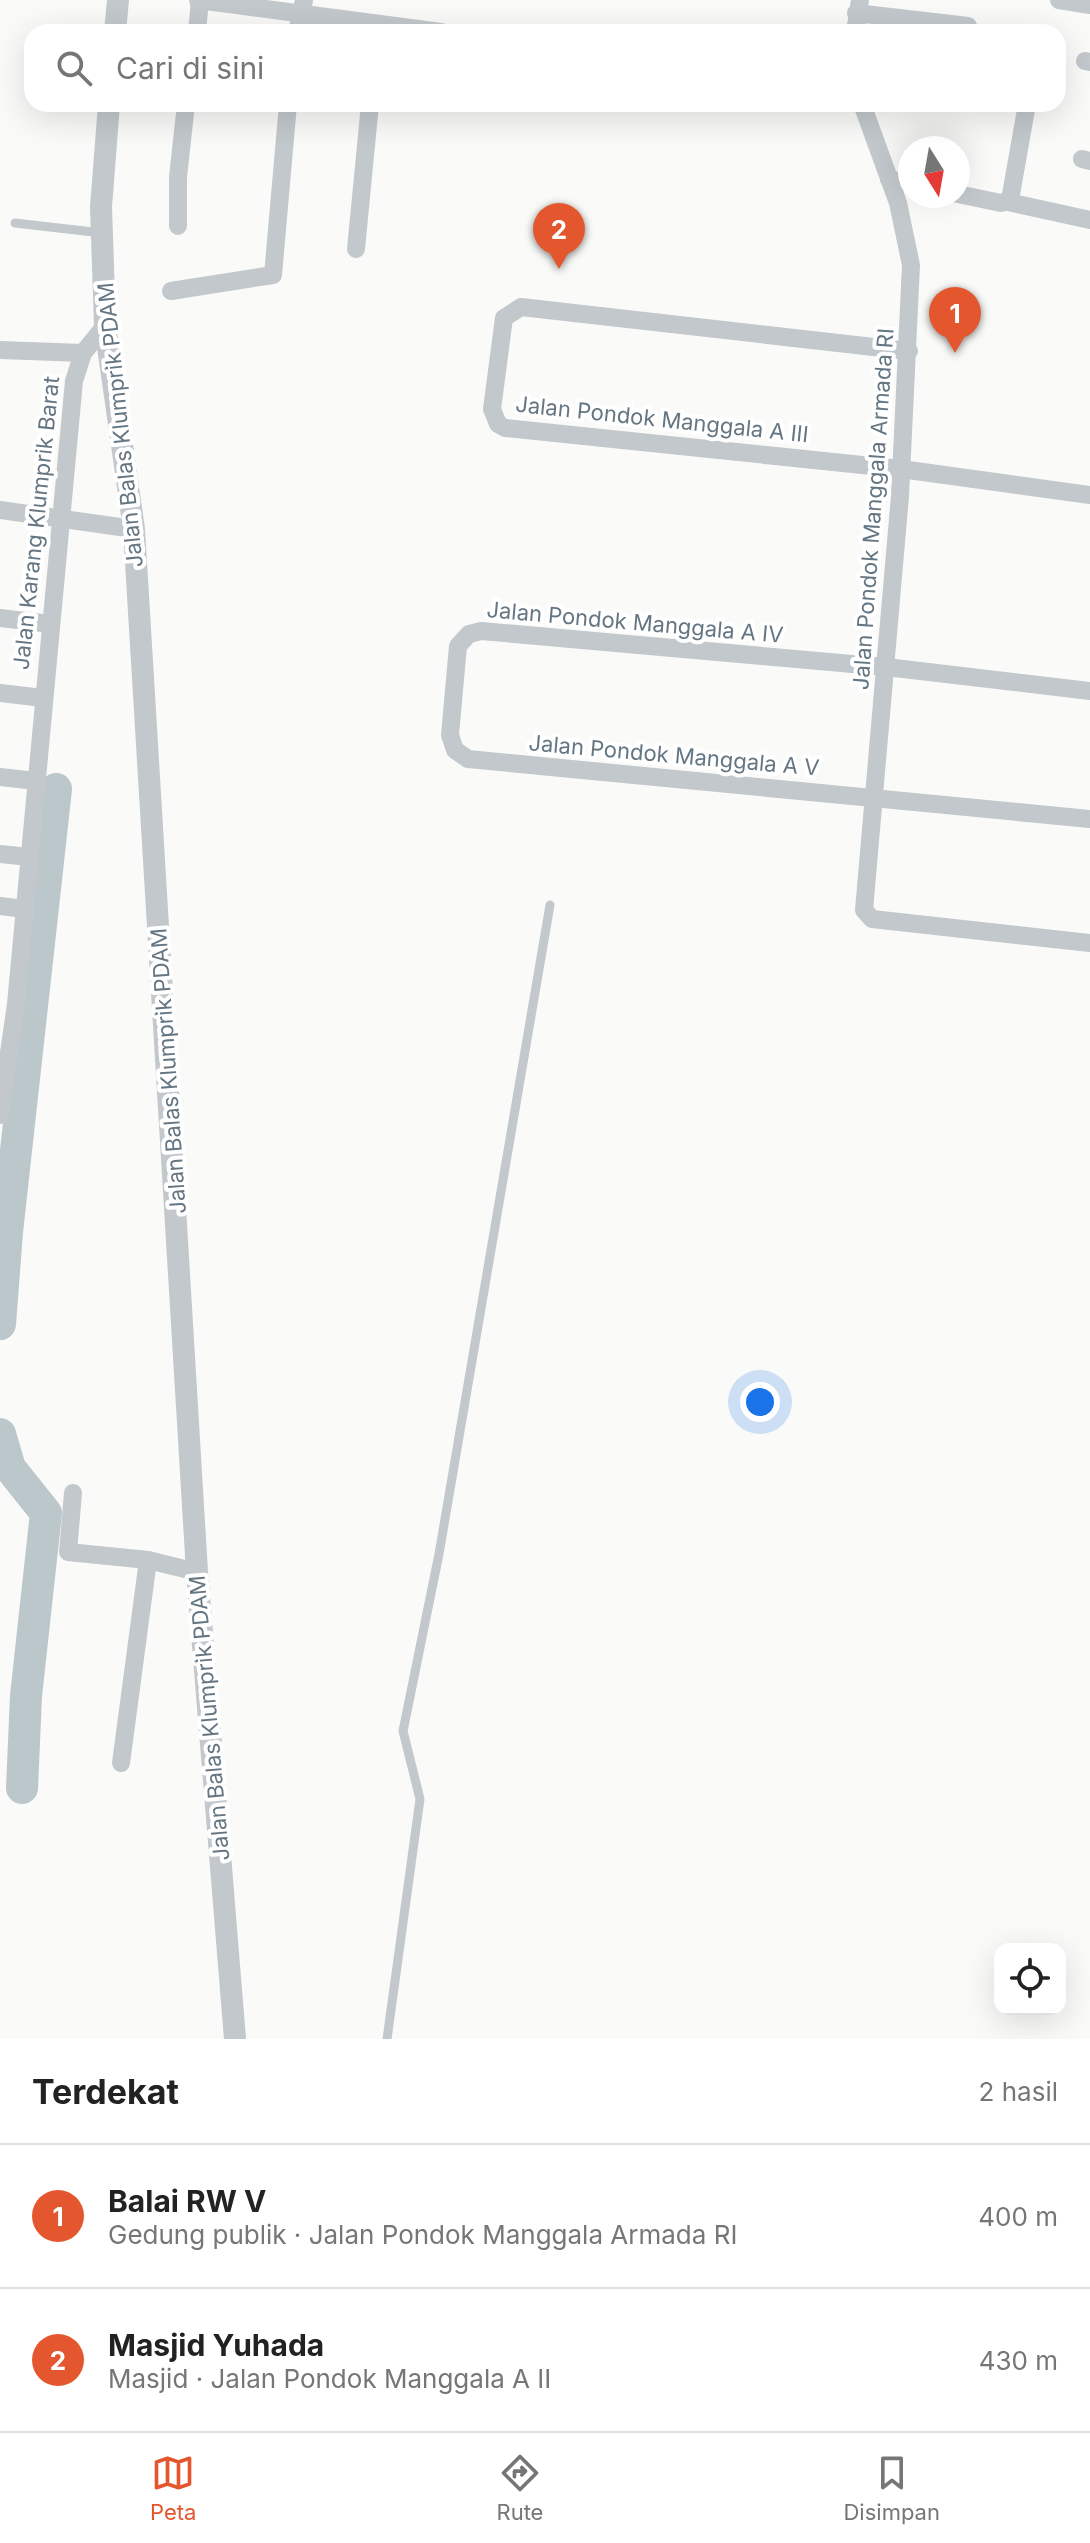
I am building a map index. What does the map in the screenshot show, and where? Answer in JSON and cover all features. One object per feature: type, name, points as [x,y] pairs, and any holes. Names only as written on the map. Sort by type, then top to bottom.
[{"type":"street","points":[[116,24],[118,0]]},
{"type":"street","points":[[198,24],[199,0],[354,24]]},
{"type":"street","points":[[1059,0],[1089,4]]},
{"type":"street","points":[[857,15],[948,24]]},
{"type":"street","name":"Jalan Balas Klumprik PDAM","points":[[109,112],[102,233],[105,326],[134,529],[197,1572],[235,2039]]},
{"type":"street","points":[[178,226],[178,177],[185,112]]},
{"type":"street","points":[[171,291],[273,275],[287,112]]},
{"type":"street","points":[[356,249],[369,112]]},
{"type":"street","name":"Jalan Pondok Manggala Armada RI","points":[[865,112],[898,203],[911,265],[901,469],[875,798],[863,901],[865,914],[872,919],[1090,943]]},
{"type":"street","points":[[1008,202],[1012,196],[1026,112]]},
{"type":"street","points":[[889,179],[898,181]]},
{"type":"street","points":[[970,196],[1090,220]]},
{"type":"street","name":"Jalan Pondok Manggala A III","points":[[909,351],[521,307],[504,318],[492,409],[498,424],[505,428],[901,469],[1090,495]]},
{"type":"street","name":"Jalan Karang Klumprik Barat","points":[[0,1115],[9,1016],[24,909],[50,624],[66,518],[74,381],[83,353],[105,326]]},
{"type":"street","points":[[0,350],[83,353]]},
{"type":"street","points":[[0,510],[134,529]]},
{"type":"street","points":[[0,618],[50,624]]},
{"type":"street","name":"Jalan Pondok Manggala A IV","points":[[468,759],[455,750],[450,735],[458,646],[461,640],[481,631],[886,667]]},
{"type":"street","points":[[886,667],[1090,691]]},
{"type":"street","points":[[0,693],[43,698]]},
{"type":"street","name":"Jalan Pondok Manggala A V","points":[[468,759],[1090,819]]},
{"type":"street","points":[[0,777],[36,781]]},
{"type":"street","points":[[0,854],[29,857]]},
{"type":"street","points":[[0,906],[24,909]]},
{"type":"street","points":[[73,1493],[68,1552],[148,1560],[197,1572]]},
{"type":"street","points":[[121,1763],[148,1560]]},
{"type":"lane","points":[[15,223],[102,233]]},
{"type":"lane","points":[[387,2039],[420,1799],[403,1731],[441,1538],[550,905]]},
{"type":"waterway","points":[[0,1324],[7,1232],[56,789]]},
{"type":"waterway","points":[[0,1434],[10,1468],[46,1513],[26,1696],[22,1788]]},
{"type":"place","name":"Masjid Yuhada","points":[[559,269]]},
{"type":"place","name":"Balai RW V","points":[[955,353]]}]
